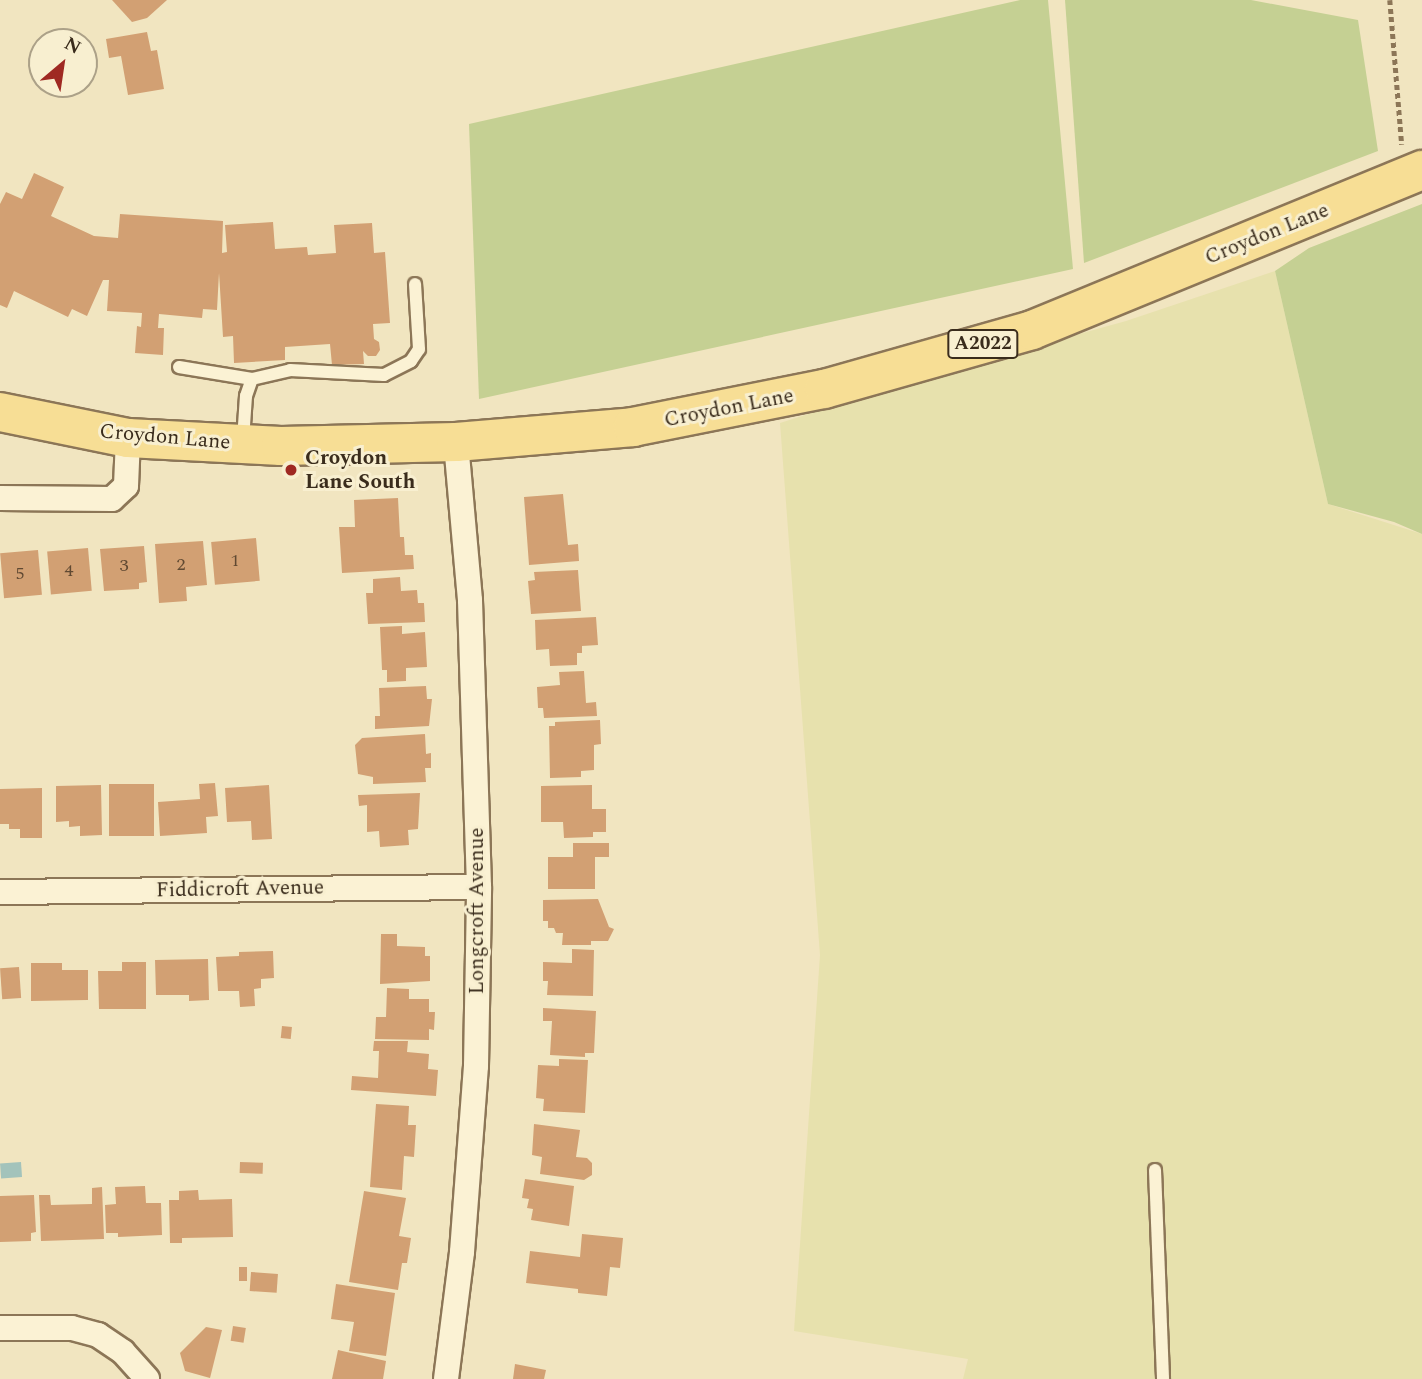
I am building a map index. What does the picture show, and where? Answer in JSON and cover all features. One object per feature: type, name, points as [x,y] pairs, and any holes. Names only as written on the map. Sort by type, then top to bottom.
[{"type":"main road","name":"Croydon Lane","points":[[0,412],[128,438],[243,444],[456,442],[633,427],[824,388],[1032,330],[1414,174]]},
{"type":"street","points":[[0,498],[112,499],[126,486],[128,438]]},
{"type":"street","name":"Longcroft Avenue","points":[[446,1379],[463,1252],[476,1066],[480,887],[470,600],[456,442]]},
{"type":"street","name":"Fiddicroft Avenue","points":[[0,892],[480,887]]},
{"type":"street","points":[[0,1328],[72,1328],[98,1335],[123,1352],[147,1379]]},
{"type":"lane","points":[[179,367],[252,379],[290,370],[384,375],[411,361],[419,349],[415,284]]},
{"type":"lane","points":[[243,444],[246,396],[252,379]]},
{"type":"lane","points":[[1155,1170],[1163,1379]]},
{"type":"path","points":[[1390,0],[1414,174]]},
{"type":"shaded area","points":[[1275,271],[1328,504],[1422,534],[1422,1379],[963,1379],[968,1359],[794,1331],[820,955],[780,423],[932,375],[1126,321]]},
{"type":"green space","points":[[1020,0],[1048,0],[1073,269],[479,399],[469,124]]},
{"type":"green space","points":[[1065,0],[1251,0],[1358,20],[1378,151],[1084,263]]},
{"type":"green space","points":[[1422,204],[1422,534],[1394,522],[1328,504],[1275,271],[1309,248]]},
{"type":"water","points":[[21,1162],[22,1177],[1,1178],[0,1163]]},
{"type":"building","points":[[112,0],[167,0],[147,18],[132,22]]},
{"type":"building","points":[[147,32],[151,51],[157,50],[164,89],[128,95],[121,56],[109,58],[106,39]]},
{"type":"building","points":[[34,173],[64,187],[51,216],[94,236],[118,238],[120,214],[223,221],[222,253],[227,252],[225,225],[273,222],[275,249],[307,247],[308,255],[336,253],[334,225],[372,223],[374,253],[385,252],[390,323],[373,324],[374,339],[379,342],[380,350],[376,356],[368,356],[363,351],[364,364],[332,365],[330,344],[285,347],[285,360],[234,363],[233,336],[223,337],[219,273],[217,310],[203,309],[202,318],[159,314],[158,328],[164,328],[163,355],[135,353],[137,326],[141,327],[142,313],[107,311],[109,280],[103,280],[87,316],[72,309],[68,317],[14,291],[7,308],[0,305],[0,204],[6,192],[22,199]]},
{"type":"building","points":[[563,494],[568,545],[578,544],[579,561],[529,565],[524,497]]},
{"type":"building","points":[[398,498],[400,537],[404,537],[405,555],[413,555],[414,569],[342,573],[339,527],[355,527],[354,500]]},
{"type":"building","points":[[256,538],[260,581],[215,585],[211,542]]},
{"type":"building","points":[[203,541],[207,585],[186,587],[187,601],[159,603],[155,544]]},
{"type":"building","points":[[144,546],[147,582],[139,583],[139,589],[104,591],[100,549]]},
{"type":"building","points":[[88,548],[92,591],[51,594],[47,552]]},
{"type":"building","points":[[38,550],[42,595],[4,598],[0,553]]},
{"type":"building","points":[[578,570],[581,611],[531,614],[528,581],[535,580],[534,572]]},
{"type":"building","points":[[400,577],[401,591],[417,590],[418,603],[424,603],[425,622],[368,624],[366,593],[373,593],[373,579]]},
{"type":"building","points":[[596,617],[598,645],[582,646],[582,653],[577,653],[577,665],[550,666],[549,649],[536,650],[535,620]]},
{"type":"building","points":[[402,626],[402,634],[425,632],[427,667],[406,668],[406,681],[387,682],[387,670],[382,670],[380,627]]},
{"type":"building","points":[[584,671],[586,703],[596,702],[597,716],[544,718],[543,708],[538,708],[537,687],[560,685],[559,672]]},
{"type":"building","points":[[426,686],[427,699],[432,699],[429,726],[375,729],[375,716],[380,716],[379,688]]},
{"type":"building","points":[[600,720],[601,744],[594,745],[594,770],[581,771],[581,777],[550,778],[549,726],[555,726],[555,722]]},
{"type":"building","points":[[425,734],[426,754],[431,753],[431,768],[425,768],[426,782],[373,784],[373,777],[358,774],[355,745],[362,738]]},
{"type":"building","points":[[215,783],[218,816],[206,817],[207,833],[160,836],[158,802],[200,799],[199,784]]},
{"type":"building","points":[[109,784],[154,784],[154,836],[109,836]]},
{"type":"building","points":[[101,785],[102,835],[80,836],[80,826],[69,827],[69,821],[56,822],[56,786]]},
{"type":"building","points":[[269,785],[272,839],[252,840],[251,821],[227,822],[225,788]]},
{"type":"building","points":[[592,785],[592,809],[606,809],[606,832],[593,832],[593,837],[564,838],[563,822],[541,822],[541,786]]},
{"type":"building","points":[[42,788],[42,838],[20,838],[20,829],[9,829],[9,824],[0,824],[0,789]]},
{"type":"building","points":[[420,793],[418,829],[408,830],[409,845],[380,847],[379,831],[367,832],[367,805],[359,806],[358,795]]},
{"type":"building","points":[[573,843],[609,843],[609,857],[595,857],[595,889],[548,889],[548,857],[573,857]]},
{"type":"building","points":[[598,899],[609,927],[614,929],[608,941],[591,941],[591,945],[562,945],[563,933],[556,933],[554,928],[548,928],[548,921],[543,921],[543,900]]},
{"type":"building","points":[[381,934],[397,934],[397,946],[425,947],[425,956],[430,956],[430,981],[380,984]]},
{"type":"building","points":[[572,949],[594,950],[593,996],[547,995],[548,981],[543,981],[543,962],[572,963]]},
{"type":"building","points":[[273,951],[274,978],[261,979],[261,988],[254,989],[255,1006],[240,1007],[239,991],[218,991],[216,957],[239,956],[239,952]]},
{"type":"building","points":[[208,959],[209,1000],[189,1001],[189,995],[156,995],[155,960]]},
{"type":"building","points":[[122,962],[146,962],[146,1009],[99,1009],[98,971],[122,971]]},
{"type":"building","points":[[31,963],[62,963],[62,970],[88,970],[88,1000],[31,1001]]},
{"type":"building","points":[[19,967],[21,998],[2,999],[0,968]]},
{"type":"building","points":[[387,988],[409,989],[409,999],[429,999],[429,1012],[435,1012],[434,1030],[429,1029],[429,1040],[375,1039],[376,1017],[386,1017]]},
{"type":"building","points":[[543,1008],[596,1011],[594,1053],[585,1053],[585,1057],[550,1055],[552,1021],[543,1021]]},
{"type":"building","points":[[282,1026],[292,1027],[291,1039],[281,1038]]},
{"type":"building","points":[[374,1041],[408,1041],[407,1052],[429,1054],[428,1069],[438,1070],[436,1096],[351,1090],[352,1076],[378,1078],[379,1051],[373,1051]]},
{"type":"building","points":[[559,1059],[588,1060],[585,1113],[543,1111],[544,1099],[536,1098],[538,1065],[559,1066]]},
{"type":"building","points":[[376,1104],[409,1106],[408,1125],[416,1125],[414,1157],[404,1156],[402,1190],[370,1187]]},
{"type":"building","points":[[534,1124],[580,1130],[576,1157],[587,1158],[592,1163],[592,1175],[584,1180],[540,1174],[542,1157],[532,1155]]},
{"type":"building","points":[[240,1162],[263,1163],[263,1174],[240,1173]]},
{"type":"building","points":[[525,1179],[574,1186],[569,1226],[531,1220],[533,1209],[527,1208],[529,1199],[522,1198]]},
{"type":"building","points":[[145,1186],[146,1203],[161,1203],[162,1235],[118,1237],[118,1233],[106,1233],[105,1205],[116,1204],[115,1187]]},
{"type":"building","points":[[102,1187],[104,1239],[41,1241],[39,1195],[50,1195],[51,1205],[92,1204],[92,1188]]},
{"type":"building","points":[[198,1190],[199,1200],[232,1199],[233,1237],[182,1238],[182,1243],[170,1243],[169,1200],[179,1200],[179,1191]]},
{"type":"building","points":[[364,1191],[406,1198],[399,1236],[411,1238],[407,1263],[402,1263],[398,1290],[349,1282]]},
{"type":"building","points":[[34,1195],[36,1232],[31,1233],[31,1241],[0,1242],[0,1196]]},
{"type":"building","points":[[582,1234],[623,1238],[620,1268],[610,1267],[607,1296],[578,1293],[578,1289],[526,1283],[530,1251],[580,1257]]},
{"type":"building","points":[[239,1267],[247,1267],[247,1281],[239,1281]]},
{"type":"building","points":[[251,1272],[278,1274],[277,1293],[250,1291]]},
{"type":"building","points":[[336,1284],[395,1293],[386,1356],[349,1351],[354,1322],[331,1319]]},
{"type":"building","points":[[233,1326],[246,1328],[243,1343],[231,1341]]},
{"type":"building","points":[[206,1327],[222,1330],[210,1378],[185,1371],[180,1353]]},
{"type":"building","points":[[338,1350],[386,1361],[383,1379],[332,1379]]},
{"type":"building","points":[[515,1364],[546,1370],[544,1379],[513,1379]]},
{"type":"place","name":"Croydon Lane South","points":[[291,470]]}]
